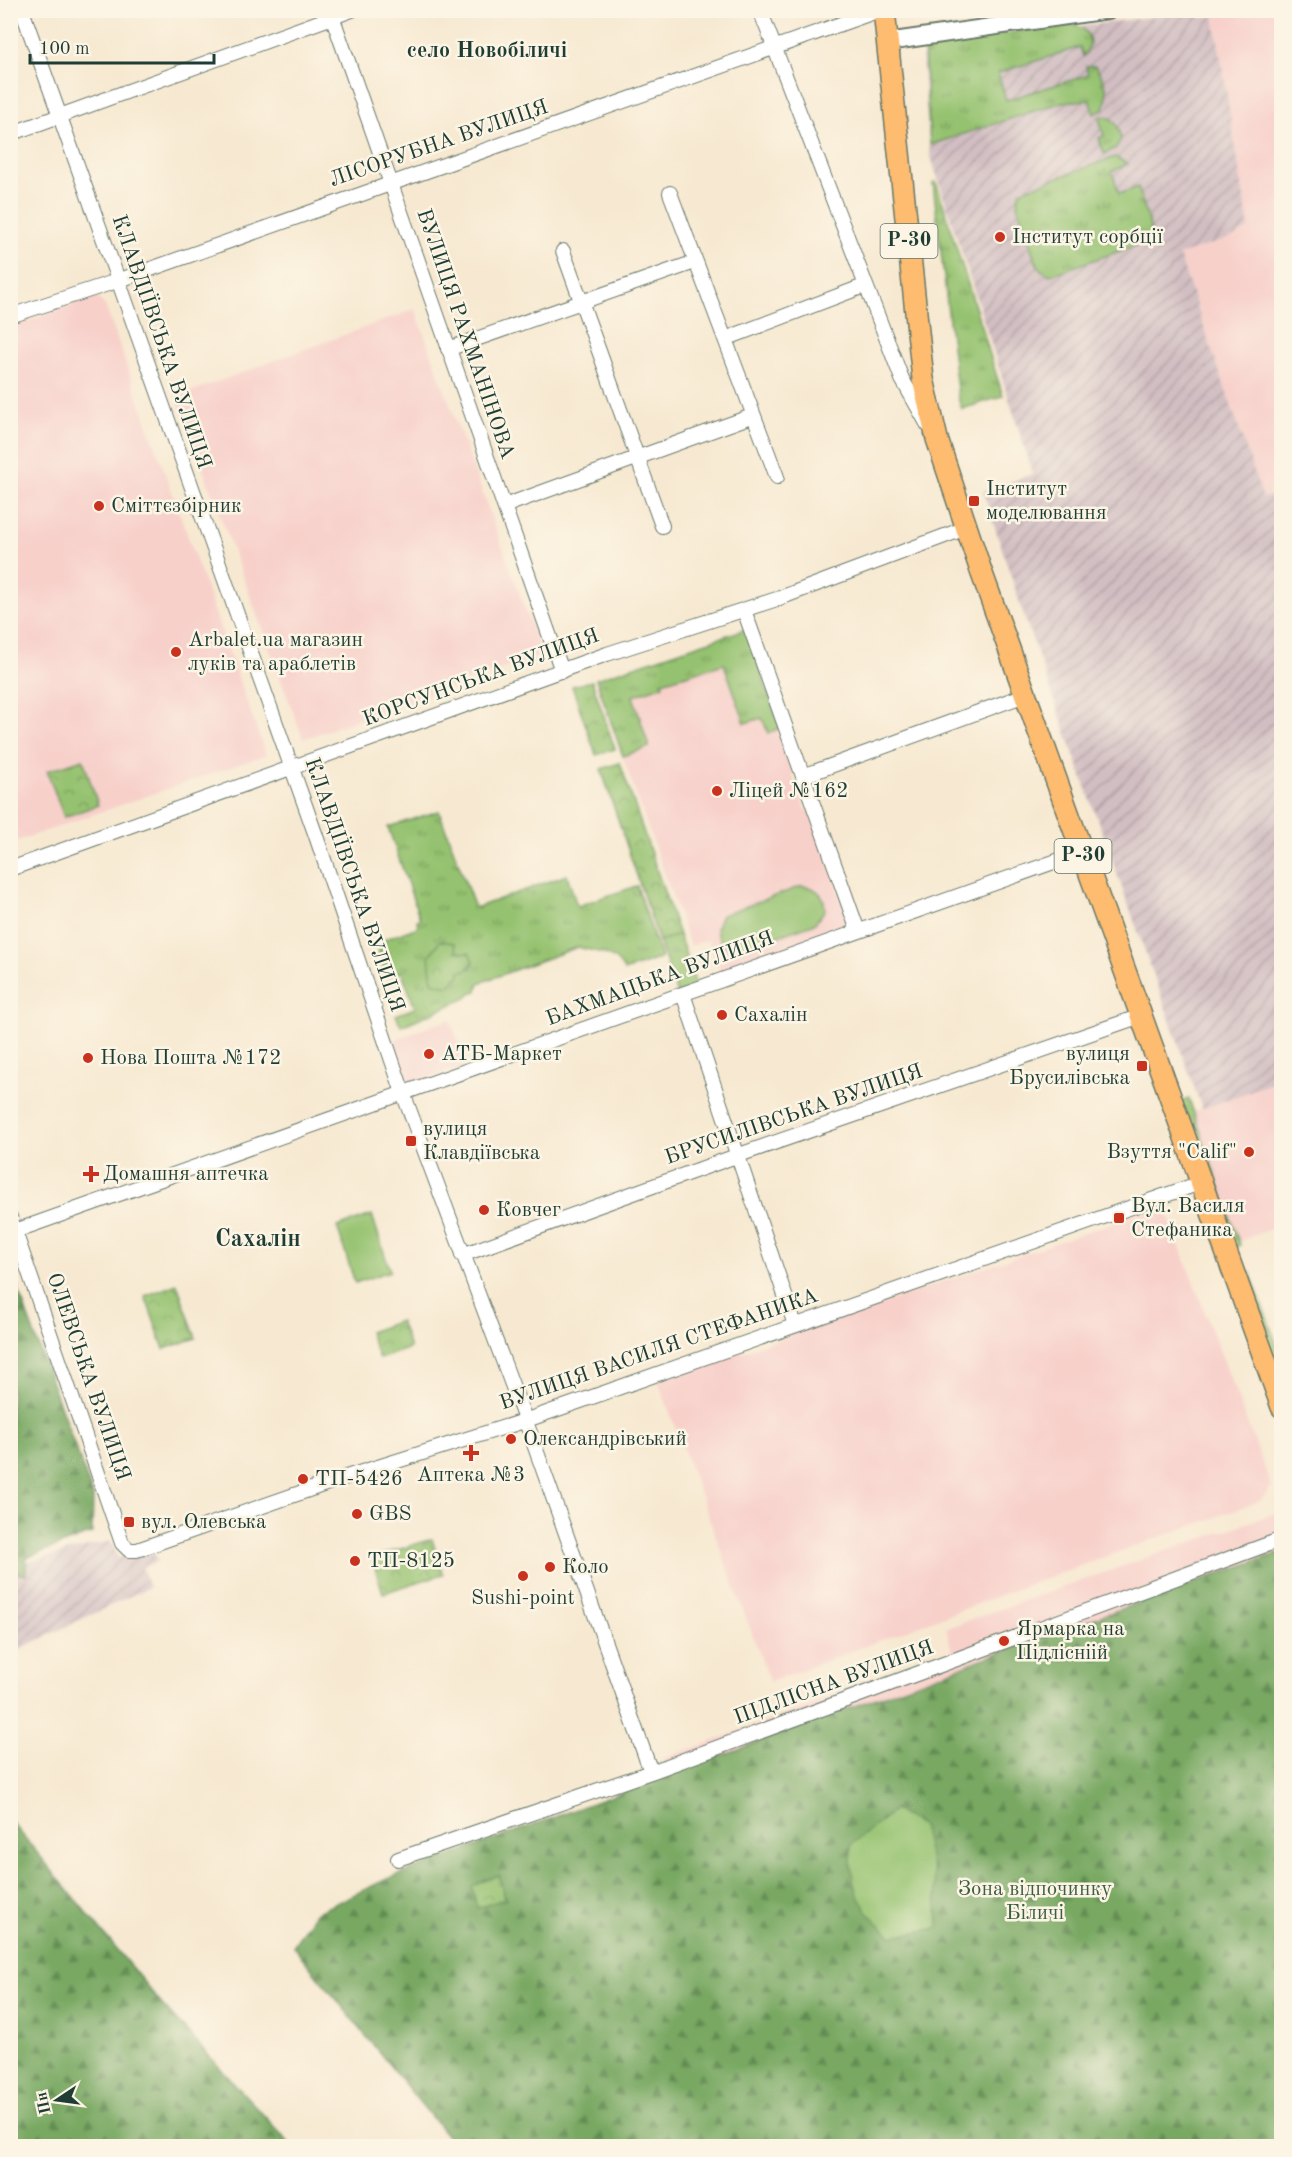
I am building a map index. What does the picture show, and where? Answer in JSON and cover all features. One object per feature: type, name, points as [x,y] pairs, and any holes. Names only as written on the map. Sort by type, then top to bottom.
[{"type":"main road","name":"Р-30","points":[[882,10],[888,42],[923,379],[937,439],[966,528],[1281,1407]]},
{"type":"street","name":"КЛАВДІЇВСЬКА ВУЛИЦЯ","points":[[22,10],[292,768],[403,1093],[651,1772]]},
{"type":"street","points":[[10,134],[331,14],[352,10]]},
{"type":"street","points":[[760,10],[864,286],[902,379],[937,439]]},
{"type":"street","name":"ЛІСОРУБНА ВУЛИЦЯ","points":[[10,316],[117,281],[882,10]]},
{"type":"street","points":[[888,42],[1108,10]]},
{"type":"street","name":"ВУЛИЦЯ РАХМАНІНОВА","points":[[331,14],[562,671]]},
{"type":"street","points":[[670,193],[777,477]]},
{"type":"street","points":[[563,252],[662,526]]},
{"type":"street","points":[[448,349],[695,262]]},
{"type":"street","points":[[725,339],[864,286]]},
{"type":"street","points":[[504,506],[753,416]]},
{"type":"street","name":"КОРСУНСЬКА ВУЛИЦЯ","points":[[10,869],[562,671],[744,610],[966,528]]},
{"type":"street","points":[[744,610],[858,931]]},
{"type":"street","points":[[802,776],[1026,696]]},
{"type":"street","name":"БАХМАЦЬКА ВУЛИЦЯ","points":[[15,1230],[1082,852]]},
{"type":"street","points":[[682,994],[739,1155],[795,1325]]},
{"type":"street","name":"БРУСИЛІВСЬКА ВУЛИЦЯ","points":[[462,1255],[739,1155],[1141,1016]]},
{"type":"street","name":"ВУЛИЦЯ ВАСИЛЯ СТЕФАНИКА","points":[[129,1550],[137,1550],[340,1479],[524,1420],[1200,1183]]},
{"type":"street","name":"ОЛЕВСЬКА ВУЛИЦЯ","points":[[10,1216],[122,1543],[129,1550]]},
{"type":"street","name":"ПІДЛІСНА ВУЛИЦЯ","points":[[398,1859],[651,1772],[1281,1539]]},
{"type":"shaded area","points":[[1200,11],[1201,18],[1214,16],[1249,228],[1233,237],[1179,255],[1263,498],[1281,492],[1282,1079],[1202,1109],[1025,619],[983,491],[1033,474],[930,154],[922,57],[1075,27]]},
{"type":"shaded area","points":[[1254,11],[1281,11],[1281,492],[1263,499],[1179,254],[1233,237],[1246,208],[1214,16]]},
{"type":"shaded area","points":[[95,296],[105,305],[266,755],[11,843],[11,327]]},
{"type":"shaded area","points":[[415,309],[542,655],[303,739],[176,397]]},
{"type":"shaded area","name":"Ліцей №162","points":[[746,628],[795,768],[792,774],[805,809],[810,810],[851,927],[721,974],[708,940],[690,946],[595,679]]},
{"type":"shaded area","points":[[450,1019],[467,1066],[406,1086],[391,1041]]},
{"type":"shaded area","points":[[1281,1079],[1281,1225],[1235,1243],[1188,1114]]},
{"type":"shaded area","points":[[1164,1205],[1272,1487],[1260,1501],[770,1682],[658,1381]]},
{"type":"shaded area","name":"Ярмарка на Підлісніій","points":[[1281,1511],[1281,1561],[668,1782],[662,1759],[953,1655],[946,1628]]},
{"type":"shaded area","points":[[111,1541],[118,1558],[151,1548],[158,1561],[142,1567],[149,1587],[11,1653],[10,1566]]},
{"type":"green space","points":[[1065,23],[1083,29],[1089,38],[1088,50],[1083,56],[1080,47],[998,73],[1006,100],[1088,75],[1086,66],[1095,66],[1106,87],[1107,98],[1104,109],[1094,114],[1089,100],[1062,102],[930,145],[924,48]]},
{"type":"green space","points":[[1105,116],[1115,122],[1121,139],[1116,148],[1104,154],[1099,138],[1104,136],[1099,118]]},
{"type":"green space","points":[[1115,157],[1128,164],[1112,171],[1119,194],[1138,187],[1150,226],[1150,236],[1143,243],[1050,275],[1041,270],[1035,260],[1017,204],[1020,191]]},
{"type":"green space","points":[[936,182],[1003,396],[962,409],[958,398],[933,183]]},
{"type":"green space","points":[[746,629],[780,728],[768,733],[762,718],[745,723],[724,664],[662,682],[663,685],[633,696],[649,747],[623,756],[596,679]]},
{"type":"green space","points":[[592,681],[615,749],[596,755],[572,686]]},
{"type":"green space","points":[[83,759],[98,805],[64,817],[47,771]]},
{"type":"green space","points":[[620,763],[679,935],[659,941],[601,769]]},
{"type":"green space","points":[[439,811],[475,908],[567,875],[577,906],[637,886],[661,958],[624,971],[610,956],[578,947],[479,983],[477,991],[470,993],[467,998],[401,1026],[396,1015],[415,1008],[402,972],[386,977],[378,952],[380,941],[418,927],[417,920],[420,919],[388,827]]},
{"type":"green space","points":[[802,886],[816,890],[824,900],[825,910],[815,923],[742,949],[732,949],[721,942],[716,928],[722,915]]},
{"type":"green space","points":[[679,935],[697,988],[677,994],[659,941]]},
{"type":"green space","points":[[440,941],[454,943],[457,952],[469,953],[474,963],[467,970],[460,971],[460,976],[447,986],[432,982],[429,956]]},
{"type":"green space","points":[[1189,1099],[1240,1245],[1230,1250],[1177,1103]]},
{"type":"green space","points":[[372,1215],[390,1271],[355,1283],[337,1227]]},
{"type":"green space","points":[[11,1270],[93,1496],[92,1533],[26,1558],[26,1575],[11,1572]]},
{"type":"green space","points":[[1250,1272],[1281,1357],[1281,1389],[1241,1277]]},
{"type":"green space","points":[[177,1284],[196,1338],[164,1349],[145,1296]]},
{"type":"green space","points":[[400,1321],[410,1348],[379,1359],[369,1332]]},
{"type":"green space","points":[[432,1539],[443,1574],[383,1593],[372,1558]]},
{"type":"green space","name":"Зона відпочинку Біличі","points":[[1281,1552],[1281,2146],[455,2146],[293,1946],[315,1913],[387,1879],[1039,1638]]},
{"type":"green space","points":[[895,1810],[922,1826],[934,1875],[939,1928],[892,1936],[871,1916],[858,1897],[852,1874],[851,1845]]},
{"type":"green space","points":[[11,1821],[164,2007],[292,2146],[11,2146]]},
{"type":"green space","points":[[499,1875],[504,1899],[477,1908],[472,1886]]},
{"type":"place","name":"Інститут сорбції","points":[[1000,237]]},
{"type":"place","name":"Інститут моделювання","points":[[974,501]]},
{"type":"place","name":"Сміттєзбірник","points":[[99,506]]},
{"type":"place","name":"Arbalet.ua магазин луків та араблетів","points":[[176,652]]},
{"type":"place","name":"Ліцей №162","points":[[717,791]]},
{"type":"place","name":"Сахалін","points":[[722,1015]]},
{"type":"place","name":"АТБ-Маркет","points":[[429,1054]]},
{"type":"place","name":"Нова Пошта №172","points":[[88,1058]]},
{"type":"place","name":"вулиця Брусилівська","points":[[1142,1066]]},
{"type":"place","name":"вулиця Клавдіївська","points":[[411,1141]]},
{"type":"place","name":"Взуття \"Calif\"","points":[[1249,1152]]},
{"type":"place","name":"Домашня аптечка","points":[[91,1174]]},
{"type":"place","name":"Ковчег","points":[[484,1210]]},
{"type":"place","name":"Вул. Василя Стефаника","points":[[1119,1218]]},
{"type":"place","name":"Олександрівський","points":[[511,1439]]},
{"type":"place","name":"Аптека №3","points":[[471,1453]]},
{"type":"place","name":"ТП-5426","points":[[303,1479]]},
{"type":"place","name":"GBS","points":[[357,1514]]},
{"type":"place","name":"вул. Олевська","points":[[129,1522]]},
{"type":"place","name":"ТП-8125","points":[[355,1561]]},
{"type":"place","name":"Коло","points":[[550,1567]]},
{"type":"place","name":"Sushi-point","points":[[523,1576]]},
{"type":"place","name":"Ярмарка на Підлісніій","points":[[1004,1641]]},
{"type":"district","name":"село Новобіличі","points":[[487,51]]},
{"type":"district","name":"Сахалін","points":[[258,1240]]}]
